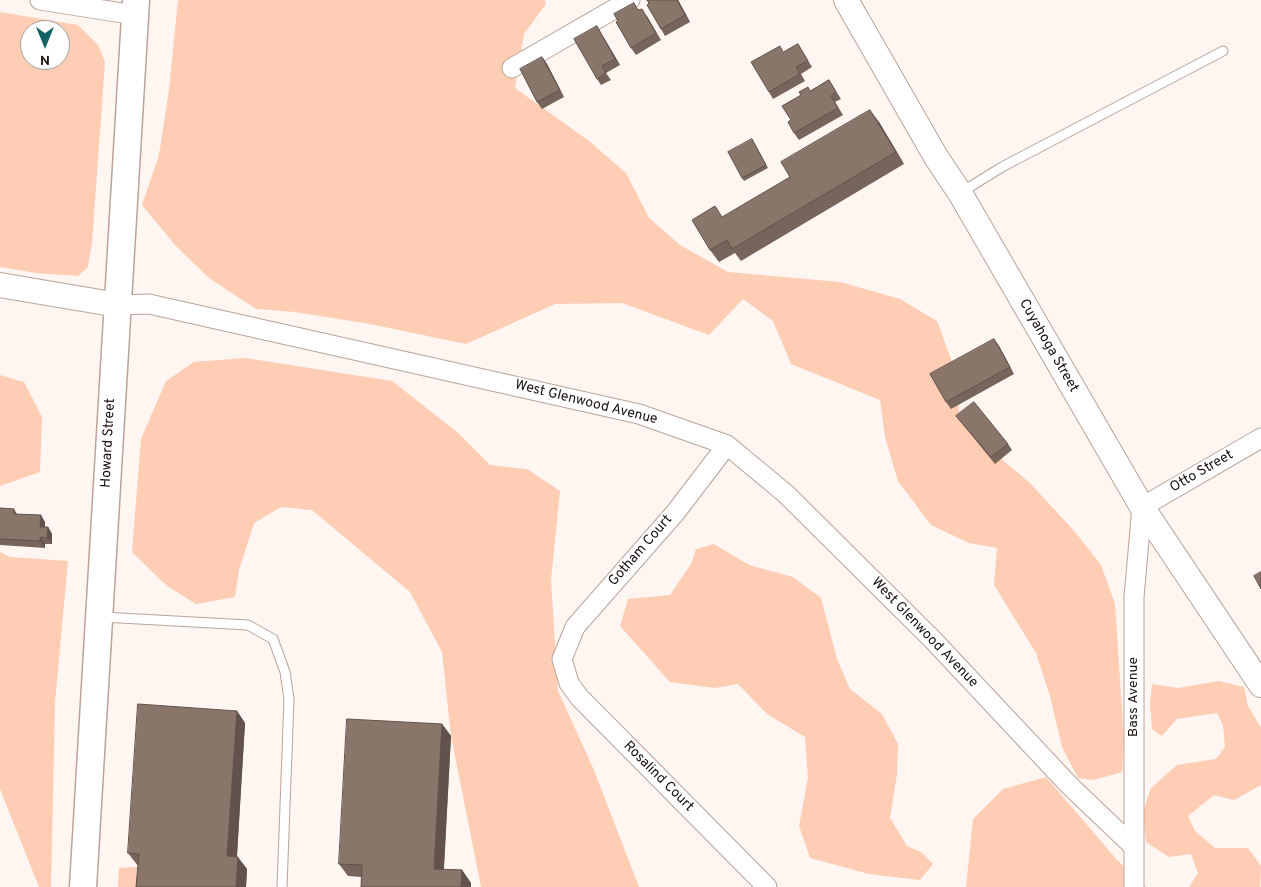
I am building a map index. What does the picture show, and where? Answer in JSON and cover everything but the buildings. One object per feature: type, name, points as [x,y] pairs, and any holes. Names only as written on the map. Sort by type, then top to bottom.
[{"type":"main road","name":"Howard Street","points":[[83,887],[135,8]]},
{"type":"street","points":[[40,0],[135,8]]},
{"type":"street","points":[[512,68],[630,0]]},
{"type":"street","name":"Cuyahoga Street","points":[[846,0],[1142,507],[1261,684]]},
{"type":"street","points":[[0,285],[118,305]]},
{"type":"street","name":"West Glenwood Avenue","points":[[118,305],[149,304],[493,380],[638,414],[727,445],[786,494],[932,640],[1069,785],[1134,847]]},
{"type":"street","name":"Otto Street","points":[[1142,507],[1261,438]]},
{"type":"street","name":"Gotham Court","points":[[562,659],[575,627],[675,513],[727,445]]},
{"type":"street","name":"Bass Avenue","points":[[1134,887],[1134,597],[1142,507]]},
{"type":"street","name":"Rosalind Court","points":[[562,659],[570,683],[579,697],[767,887]]},
{"type":"lane","points":[[960,194],[1002,167],[1223,51]]},
{"type":"lane","points":[[100,617],[248,625],[273,639],[285,672],[289,699],[282,887]]},
{"type":"shaded area","points":[[178,0],[545,0],[546,4],[524,34],[515,88],[589,141],[626,173],[649,218],[680,245],[728,272],[840,282],[900,299],[937,321],[958,378],[959,413],[1000,458],[1030,483],[1075,532],[1101,565],[1115,604],[1124,741],[1122,772],[1094,780],[1078,778],[1062,747],[1050,696],[1036,653],[994,585],[997,548],[969,543],[931,525],[898,481],[885,437],[880,400],[791,364],[773,321],[743,299],[709,335],[622,303],[555,304],[466,344],[370,324],[295,312],[256,309],[209,278],[175,245],[142,205],[159,155],[169,90]]},
{"type":"shaded area","points":[[0,12],[48,20],[20,20],[20,70],[70,70],[70,24],[78,25],[98,45],[105,62],[92,242],[88,267],[78,276],[36,273],[0,267]]},
{"type":"shaded area","points":[[246,358],[392,381],[457,432],[490,465],[527,469],[560,491],[551,580],[558,691],[593,768],[639,887],[481,887],[451,736],[442,652],[410,592],[312,510],[281,507],[254,523],[239,570],[235,597],[196,604],[167,586],[132,552],[141,439],[166,381],[194,362]]},
{"type":"shaded area","points":[[0,375],[24,382],[42,417],[40,472],[0,486]]},
{"type":"shaded area","points":[[714,544],[749,565],[793,577],[821,598],[837,659],[850,689],[882,714],[898,744],[897,774],[890,818],[907,846],[921,852],[933,864],[920,880],[869,874],[810,858],[799,826],[808,778],[805,737],[767,714],[738,684],[715,688],[670,682],[620,626],[628,599],[670,595],[691,564],[696,549]]},
{"type":"shaded area","points":[[0,552],[10,557],[68,561],[55,702],[51,887],[39,887],[0,789]]},
{"type":"shaded area","points":[[1219,681],[1244,687],[1248,706],[1261,728],[1261,785],[1234,800],[1214,795],[1188,816],[1195,831],[1215,848],[1248,848],[1261,866],[1260,887],[1189,887],[1198,873],[1191,854],[1169,857],[1146,842],[1143,812],[1151,788],[1177,765],[1216,759],[1225,747],[1223,725],[1217,713],[1177,719],[1162,736],[1152,729],[1150,704],[1152,684],[1178,688]]},
{"type":"shaded area","points":[[1046,777],[1117,860],[1146,887],[966,887],[973,819],[1003,789]]},
{"type":"shaded area","points":[[147,866],[146,887],[118,887],[119,868]]}]
